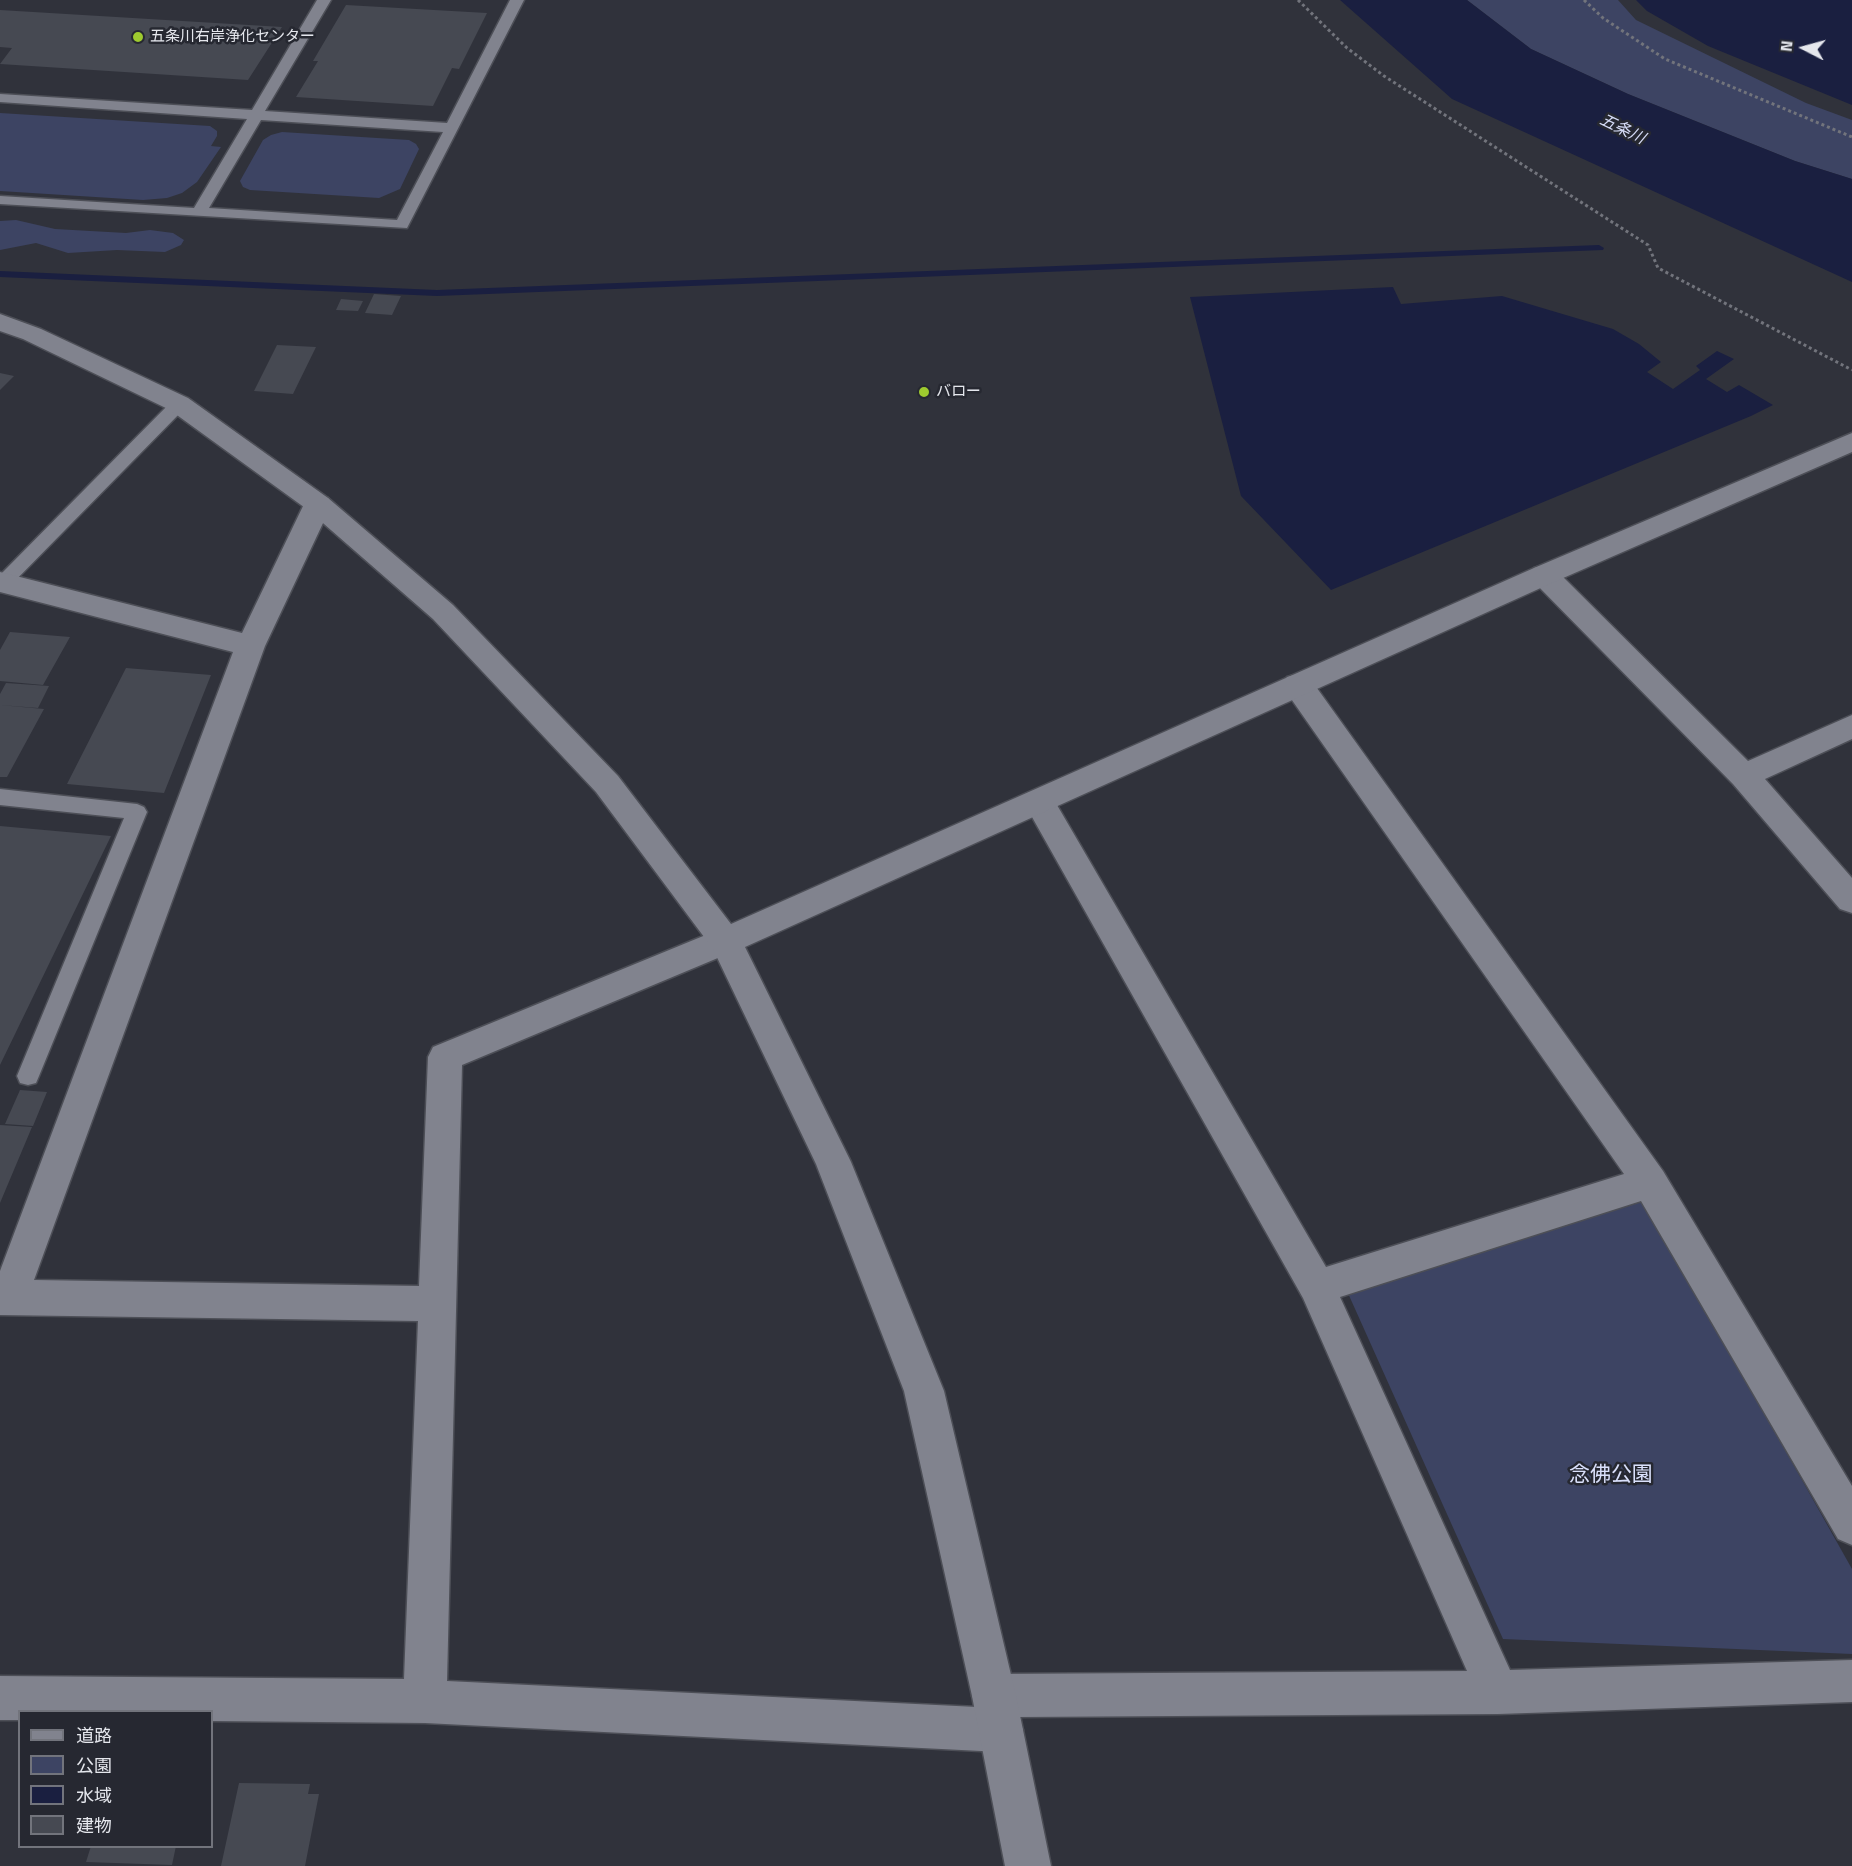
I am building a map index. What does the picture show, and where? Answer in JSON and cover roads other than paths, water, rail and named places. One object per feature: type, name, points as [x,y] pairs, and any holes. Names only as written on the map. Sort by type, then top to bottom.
[{"type":"street","points":[[0,322],[32,334],[180,404],[318,504],[443,612],[607,784],[725,941],[833,1162],[924,1390],[998,1713],[1028,1866]]},
{"type":"street","points":[[425,1701],[445,1057],[725,941],[1544,575],[1852,442]]},
{"type":"street","points":[[318,504],[250,646],[4,1297],[138,1301],[438,1304]]},
{"type":"street","points":[[1544,575],[1744,776],[1852,900]]},
{"type":"street","points":[[1,583],[250,646]]},
{"type":"street","points":[[1298,685],[1650,1182],[1852,1525]]},
{"type":"street","points":[[1744,776],[1852,726]]},
{"type":"street","points":[[1039,801],[1317,1287],[1498,1692]]},
{"type":"street","points":[[1317,1287],[1650,1182]]},
{"type":"street","points":[[0,1698],[425,1701],[998,1713],[1498,1692],[1852,1681]]},
{"type":"lane","points":[[199,212],[324,0]]},
{"type":"lane","points":[[0,200],[402,225],[517,0]]},
{"type":"lane","points":[[0,98],[452,128]]},
{"type":"lane","points":[[1,583],[180,404]]},
{"type":"lane","points":[[0,797],[137,812],[28,1076]]},
{"type":"water","name":"五条川","points":[[1340,0],[1467,0],[1531,49],[1628,94],[1795,161],[1852,179],[1852,282],[1452,99]]},
{"type":"water","points":[[1636,0],[1852,0],[1852,105],[1708,46],[1647,11]]},
{"type":"water","points":[[1393,287],[1401,304],[1502,296],[1613,329],[1639,344],[1661,362],[1647,372],[1673,389],[1700,370],[1696,366],[1717,351],[1734,359],[1706,379],[1727,392],[1739,385],[1773,405],[1331,590],[1241,496],[1190,297]]},
{"type":"waterway","points":[[0,274],[437,293],[1599,248]]},
{"type":"place","name":"五条川右岸浄化センター","points":[[138,37]]},
{"type":"place","name":"バロー","points":[[924,392]]},
{"type":"park label","name":"念佛公園","points":[[1611,1476]]}]
